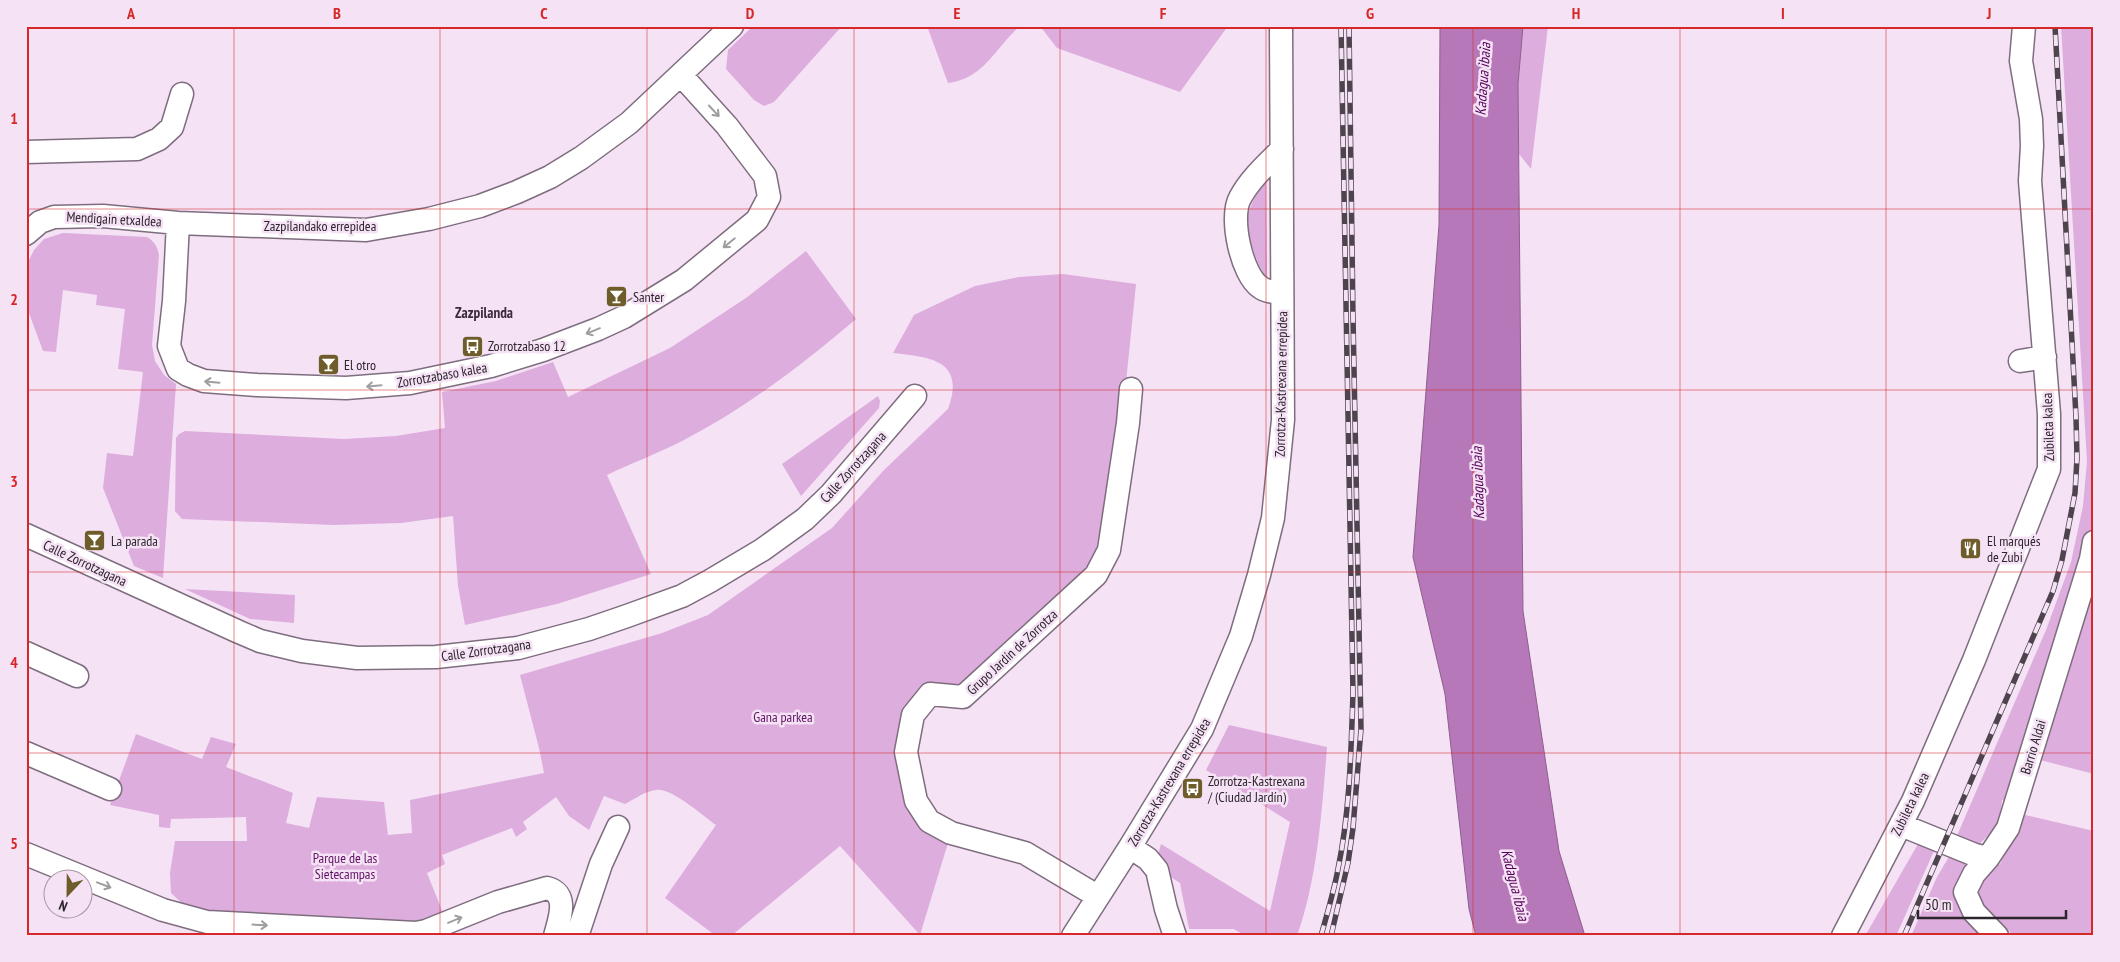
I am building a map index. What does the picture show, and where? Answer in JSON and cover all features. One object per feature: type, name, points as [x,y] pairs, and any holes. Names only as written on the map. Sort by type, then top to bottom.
[{"type":"street","name":"Zorrotza-Kastrexana errepidea","points":[[1073,936],[1202,729],[1241,636],[1273,518],[1283,420],[1281,26]]},
{"type":"street","name":"Zubileta kalea","points":[[1843,936],[1913,801],[1970,669],[2049,470],[2049,414],[2030,181],[2031,119],[2021,60],[2024,26]]},
{"type":"street","name":"Zazpilandako errepidea","points":[[178,223],[366,230],[429,219],[480,206],[518,192],[550,177],[581,158],[629,123],[731,27]]},
{"type":"street","name":"Zorrotzabaso kalea","points":[[178,223],[174,301],[169,346],[178,369],[188,375],[204,381],[257,386],[346,388],[410,383],[491,366],[543,350],[624,317],[684,280],[757,220],[769,197],[765,176],[727,126],[681,76]]},
{"type":"street","points":[[26,152],[137,149],[159,139],[172,127],[182,94]]},
{"type":"street","name":"Zorrotza-Kastrexana errepidea","points":[[1282,149],[1256,175],[1239,199],[1235,211],[1236,240],[1252,280],[1260,288],[1270,292],[1282,292]]},
{"type":"street","name":"Mendigain etxaldea","points":[[26,234],[40,222],[54,216],[103,216],[178,223]]},
{"type":"street","points":[[2020,361],[2044,357]]},
{"type":"street","name":"Grupo Jardín de Zorrotza","points":[[1098,896],[1024,853],[951,834],[929,821],[916,801],[906,752],[912,715],[930,694],[963,697],[1096,575],[1109,550],[1128,423],[1131,389]]},
{"type":"street","name":"Calle Zorrotzagana","points":[[26,536],[260,641],[302,651],[357,658],[436,658],[518,648],[589,629],[682,596],[762,550],[805,519],[831,494],[915,396]]},
{"type":"street","name":"Barrio Aldai","points":[[1997,936],[1974,912],[1965,892],[1974,874],[1988,858],[2008,828],[2091,559],[2094,542]]},
{"type":"street","points":[[26,653],[77,676]]},
{"type":"street","points":[[26,753],[110,789]]},
{"type":"street","points":[[1900,825],[1975,856],[1988,858]]},
{"type":"street","points":[[577,936],[601,864],[618,827]]},
{"type":"street","points":[[1130,847],[1148,860],[1157,870],[1174,936]]},
{"type":"street","points":[[26,854],[163,910],[207,922],[416,933],[426,931],[498,902],[547,888],[553,889],[561,898],[562,912],[555,936]]},
{"type":"green space","points":[[753,26],[842,26],[774,102],[764,106],[754,100],[726,69],[728,50]]},
{"type":"green space","points":[[927,26],[1020,26],[980,69],[971,76],[948,83]]},
{"type":"green space","points":[[1040,26],[1228,26],[1180,92],[1057,48]]},
{"type":"green space","points":[[1523,26],[1548,26],[1531,169],[1519,154],[1518,84]]},
{"type":"green space","points":[[2061,26],[2094,26],[2094,774],[2040,760],[2025,815],[2002,800],[1998,821],[1988,836],[1977,846],[1956,838],[2046,630],[2071,562],[2083,506],[2087,461]]},
{"type":"green space","points":[[1266,180],[1267,277],[1255,256],[1248,230],[1248,215],[1251,206]]},
{"type":"green space","points":[[63,233],[147,237],[154,243],[159,255],[152,345],[155,361],[164,375],[176,384],[163,578],[134,566],[103,488],[107,453],[133,456],[143,372],[118,369],[125,309],[96,305],[97,295],[63,290],[56,352],[43,351],[26,305],[26,266],[34,250],[44,239]]},
{"type":"green space","points":[[806,251],[856,319],[795,369],[730,414],[675,445],[607,475],[651,574],[557,604],[465,625],[458,586],[453,516],[401,523],[334,525],[182,519],[175,511],[176,438],[185,431],[344,439],[396,436],[445,428],[442,392],[496,381],[553,362],[568,397],[670,348],[746,298]]},
{"type":"green space","name":"Gana parkea","points":[[1063,274],[1136,284],[1109,550],[963,697],[930,694],[913,715],[916,801],[951,833],[920,935],[840,846],[731,936],[716,936],[665,898],[716,825],[678,797],[662,790],[648,792],[625,804],[604,796],[589,830],[569,816],[556,797],[523,822],[527,829],[516,837],[512,828],[442,855],[445,864],[427,873],[443,913],[413,923],[189,910],[171,893],[170,873],[175,841],[247,841],[246,817],[171,819],[170,828],[159,827],[159,815],[110,805],[136,734],[202,759],[211,737],[236,744],[226,767],[293,793],[286,823],[309,828],[317,797],[384,802],[388,835],[412,833],[410,800],[544,773],[520,675],[662,633],[708,615],[832,528],[884,470],[948,409],[952,393],[952,380],[948,371],[941,364],[931,360],[893,353],[914,315],[975,286],[1019,277]]},
{"type":"green space","points":[[878,396],[880,401],[879,408],[801,496],[782,464]]},
{"type":"green space","points":[[185,589],[295,595],[294,623],[250,619]]},
{"type":"green space","points":[[1229,725],[1327,747],[1318,843],[1310,890],[1297,936],[1245,936],[1234,929],[1189,929],[1180,883],[1168,875],[1158,855],[1161,844],[1270,911],[1290,822],[1206,770]]},
{"type":"green space","points":[[2025,815],[2094,831],[2094,936],[2014,936],[1980,904],[1978,889],[1988,868],[2000,864]]},
{"type":"green space","points":[[1918,844],[1934,851],[1896,936],[1865,936]]},
{"type":"green space","points":[[1950,855],[1971,863],[1959,889],[1988,936],[1911,936],[1937,877]]},
{"type":"water","name":"Kadagua ibaia","points":[[1440,26],[1523,26],[1518,84],[1523,611],[1559,851],[1585,936],[1476,936],[1469,909],[1445,694],[1413,557],[1439,225]]},
{"type":"railway","points":[[1321,936],[1336,877],[1345,825],[1353,693],[1341,26]]},
{"type":"railway","points":[[1331,936],[1348,863],[1353,828],[1361,729],[1349,26]]},
{"type":"railway","points":[[1904,936],[2053,591],[2062,560],[2075,493],[2077,458],[2076,417],[2055,26]]},
{"type":"place","name":"Santer","points":[[617,297]]},
{"type":"place","name":"Zorrotzabaso 12","points":[[472,346]]},
{"type":"place","name":"El otro","points":[[328,365]]},
{"type":"place","name":"La parada","points":[[95,541]]},
{"type":"place","name":"El marqués de Zubi","points":[[1971,549]]},
{"type":"place","name":"Zorrotza-Kastrexana / (Ciudad Jardín)","points":[[1192,789]]},
{"type":"district","name":"Zazpilanda","points":[[484,313]]},
{"type":"park label","name":"Parque de las Sietecampas","points":[[345,866]]}]
